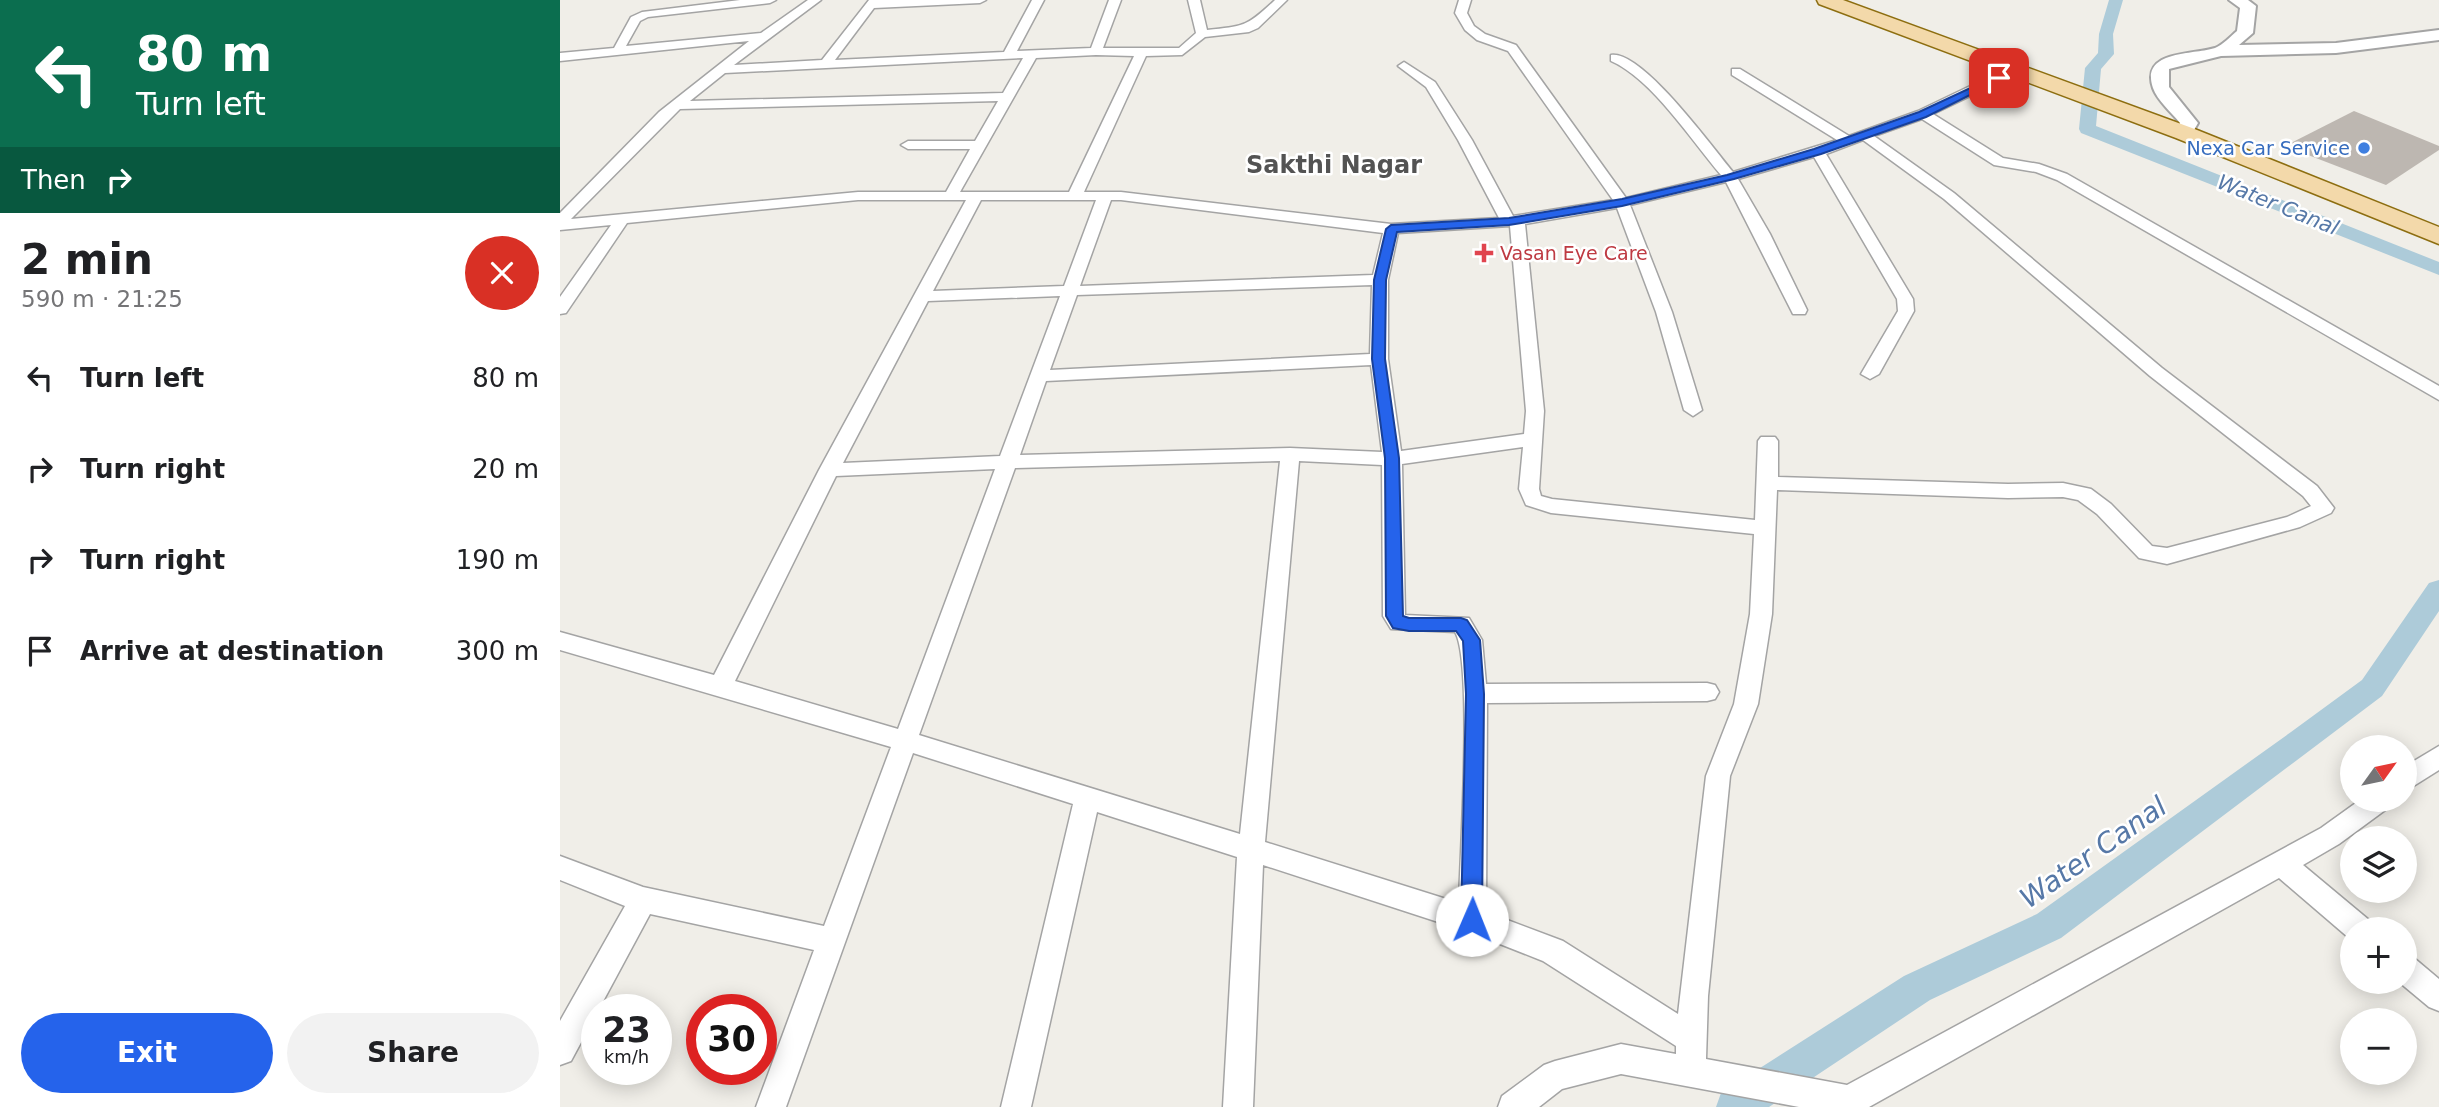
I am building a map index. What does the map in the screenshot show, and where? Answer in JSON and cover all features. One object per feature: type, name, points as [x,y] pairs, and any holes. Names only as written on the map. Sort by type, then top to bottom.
[{"type":"main road","points":[[1826,0],[2016,69],[2057,79]]},
{"type":"main road","points":[[1849,0],[2439,222]]},
{"type":"main road","points":[[2186,128],[2439,236]]},
{"type":"street","points":[[618,51],[635,19],[646,15],[770,0]]},
{"type":"street","points":[[560,224],[677,105],[814,0]]},
{"type":"street","points":[[825,65],[874,2],[980,0]]},
{"type":"street","points":[[1008,56],[1038,0]]},
{"type":"street","points":[[1096,51],[1115,0]]},
{"type":"street","points":[[1195,0],[1202,34]]},
{"type":"street","points":[[722,69],[1096,51],[1182,51],[1202,34],[1245,30],[1254,26],[1281,0]]},
{"type":"street","points":[[1465,0],[1461,13],[1469,28],[1481,37],[1512,48],[1622,203],[1664,312],[1693,410]]},
{"type":"street","points":[[2222,51],[2245,33],[2248,6],[2236,0]]},
{"type":"street","points":[[2186,128],[2161,89],[2161,66],[2190,55],[2252,48],[2325,48],[2439,35]]},
{"type":"street","points":[[560,57],[767,36]]},
{"type":"street","points":[[1074,197],[1142,53]]},
{"type":"street","points":[[950,197],[1031,55]]},
{"type":"street","points":[[1615,58],[1633,66],[1649,81],[1730,177],[1762,234],[1799,310]]},
{"type":"street","points":[[1404,66],[1430,85],[1513,221],[1535,411],[1529,489],[1533,500],[1551,506],[1765,528]]},
{"type":"street","points":[[560,224],[621,221],[858,196],[1105,196],[1391,229],[1513,221],[1622,203],[1818,152],[1923,114],[2016,69]]},
{"type":"street","points":[[1736,72],[1856,138],[1949,196],[2156,372],[2310,491],[2324,508],[2293,522],[2167,556],[2146,553],[2104,509],[2084,494],[2063,490],[1768,482]]},
{"type":"street","points":[[677,105],[1009,97]]},
{"type":"street","points":[[1923,114],[1999,162],[2039,168],[2062,177],[2439,394]]},
{"type":"street","points":[[908,145],[981,145]]},
{"type":"street","points":[[1818,152],[1905,299],[1906,311],[1870,374]]},
{"type":"street","points":[[771,1107],[1105,196]]},
{"type":"street","points":[[721,685],[829,470],[975,198]]},
{"type":"street","points":[[560,309],[621,221]]},
{"type":"street","points":[[1391,229],[1380,280],[1379,359],[1392,458],[1394,616],[1399,623],[1409,625],[1461,624],[1471,640],[1475,694],[1472,920]]},
{"type":"street","points":[[922,296],[1380,280]]},
{"type":"street","points":[[1040,376],[1379,359]]},
{"type":"street","points":[[829,470],[1290,454],[1392,458],[1533,439]]},
{"type":"street","points":[[1690,1070],[1718,776],[1746,704],[1761,614],[1768,441]]},
{"type":"street","points":[[1238,1107],[1251,850],[1290,454]]},
{"type":"street","points":[[560,641],[721,685],[905,741],[1472,920],[1553,951],[1692,1038]]},
{"type":"street","points":[[1475,694],[1707,692]]},
{"type":"street","points":[[2417,772],[2439,756]]},
{"type":"street","points":[[1016,1107],[1087,799]]},
{"type":"street","points":[[1513,1107],[1555,1076],[1621,1059],[1849,1101],[2330,836],[2363,812]]},
{"type":"street","points":[[2281,863],[2345,917]]},
{"type":"street","points":[[560,868],[643,900],[832,942]]},
{"type":"street","points":[[560,1050],[643,900]]},
{"type":"street","points":[[2417,979],[2439,997]]},
{"type":"building","name":"Nexa Car Service","points":[[2354,111],[2439,146],[2439,150],[2386,185],[2285,146]]},
{"type":"waterway","name":"Water Canal","points":[[2116,0],[2106,34],[2106,54],[2093,68],[2087,129],[2439,269]]},
{"type":"waterway","name":"Water Canal","points":[[1735,1107],[1917,988],[2049,926],[2302,741],[2372,688],[2439,590]]},
{"type":"place","name":"Nexa Car Service","points":[[2364,148]]},
{"type":"place","name":"Vasan Eye Care","points":[[1484,253]]},
{"type":"district","name":"Sakthi Nagar","points":[[1334,165]]},
{"type":"route","points":[[1472,920],[1475,694],[1471,640],[1461,624],[1409,625],[1399,623],[1394,616],[1392,458],[1379,359],[1380,280],[1391,229],[1509,222],[1622,203],[1730,177],[1818,152],[1923,114],[1999,78]]}]
